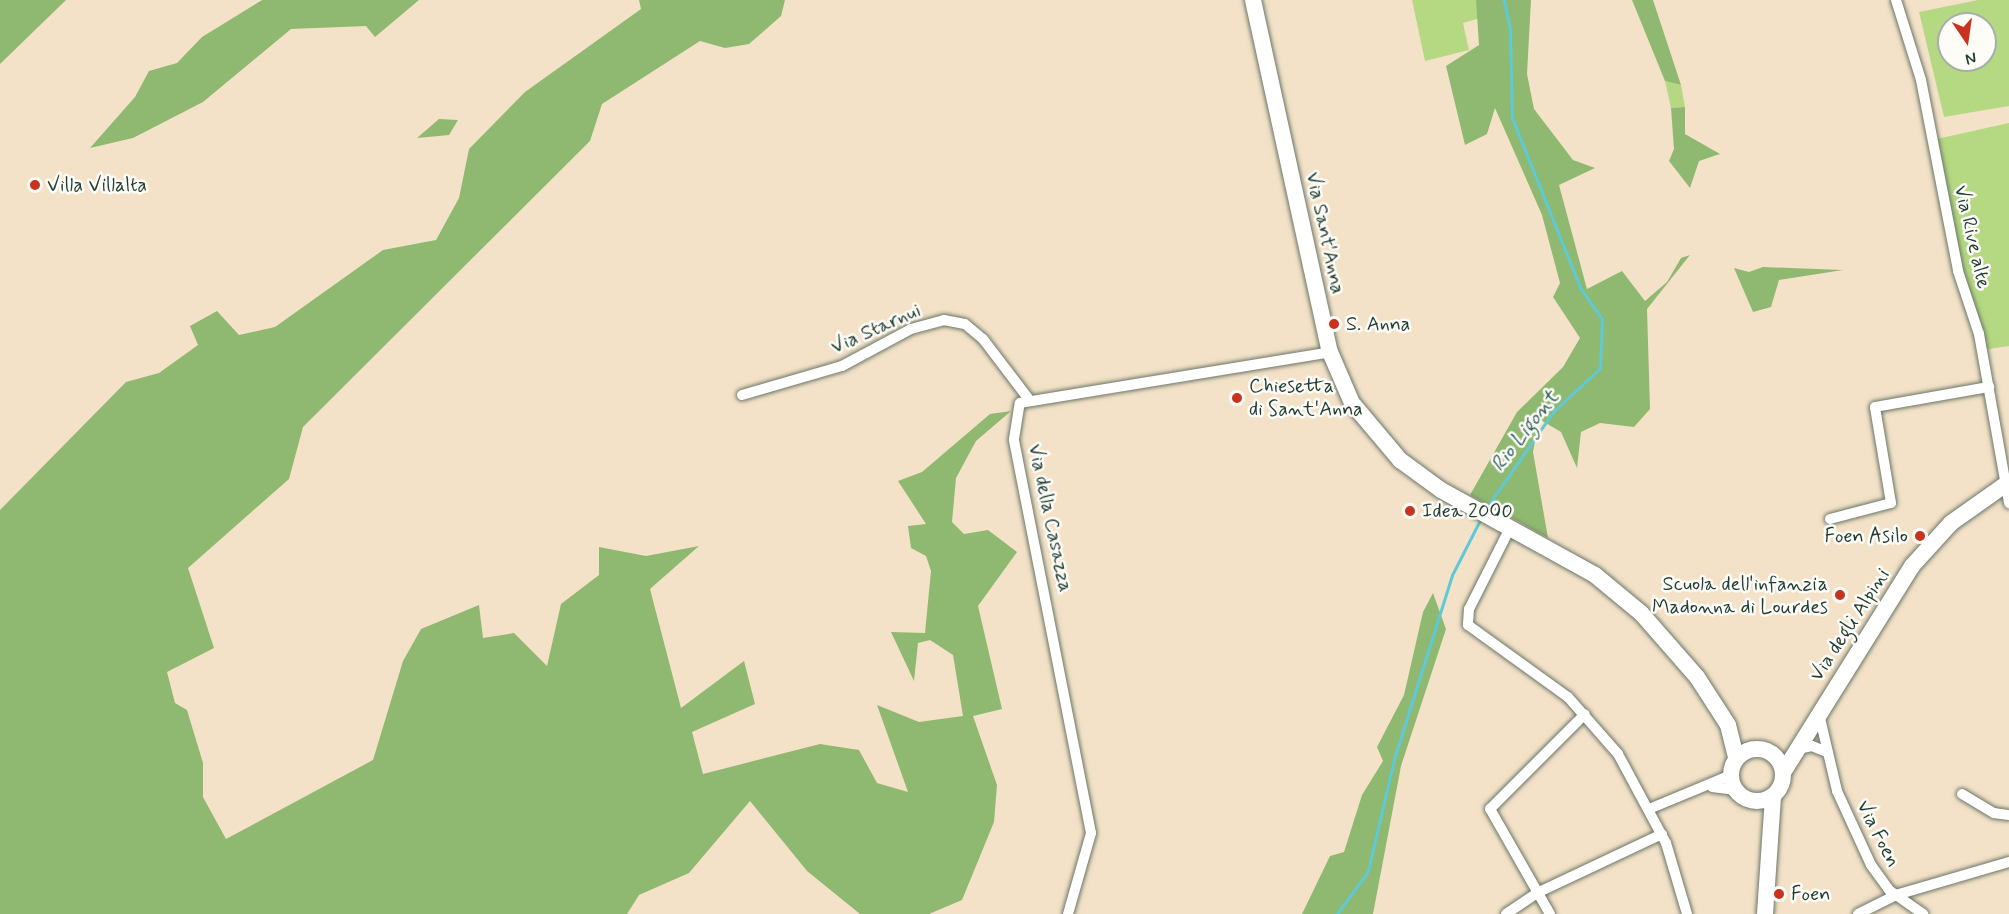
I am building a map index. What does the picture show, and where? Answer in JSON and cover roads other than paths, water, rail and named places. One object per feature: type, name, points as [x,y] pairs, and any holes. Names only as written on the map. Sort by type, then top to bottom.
[{"type":"main road","name":"Via Sant'Anna","points":[[1253,0],[1330,352],[1352,403],[1400,460],[1471,507],[1595,575],[1641,613],[1697,677],[1728,725],[1755,748]]},
{"type":"main road","name":"Via degli Alpini","points":[[1784,771],[1912,566],[1951,523],[2008,482]]},
{"type":"main road","name":"Via degli Alpini","points":[[1772,752],[1816,719]]},
{"type":"main road","name":"Via Sant'Anna","points":[[1728,725],[1736,758]]},
{"type":"main road","points":[[1765,914],[1767,830],[1773,796],[1784,771],[1772,752],[1755,748],[1736,758],[1733,783],[1756,801],[1767,830]]},
{"type":"main road","points":[[1756,801],[1773,796]]},
{"type":"street","name":"Via Rive alte","points":[[1896,0],[1921,80],[1958,271],[1979,334],[2008,482],[2009,503]]},
{"type":"street","name":"Via Starnui","points":[[742,394],[842,366],[911,329],[944,320],[965,324],[983,339],[1028,398]]},
{"type":"street","points":[[1028,398],[1330,352]]},
{"type":"street","points":[[1830,519],[1891,503],[1875,407],[1989,387]]},
{"type":"street","name":"Via della Casazza","points":[[1028,398],[1020,403],[1014,439],[1091,833],[1068,914]]},
{"type":"street","points":[[1510,528],[1467,613],[1468,625],[1528,664],[1585,714],[1627,767],[1662,834],[1687,914]]},
{"type":"street","points":[[1550,914],[1490,809],[1585,714]]},
{"type":"street","name":"Via Foen","points":[[1816,719],[1852,829],[1884,885],[1923,914]]},
{"type":"street","points":[[1798,748],[1812,746],[1827,752]]},
{"type":"street","points":[[1649,809],[1712,787],[1733,783]]},
{"type":"street","points":[[1712,787],[1733,783]]},
{"type":"street","points":[[1962,794],[1994,813],[2009,815]]},
{"type":"street","points":[[1506,914],[1539,892],[1662,834]]},
{"type":"street","points":[[1858,914],[1896,895],[2009,862]]},
{"type":"waterway","name":"Rio Ligont","points":[[1487,507],[1553,412],[1600,368],[1602,319],[1580,287],[1512,118],[1510,29],[1504,0]]},
{"type":"waterway","name":"Rio Ligont","points":[[1337,914],[1368,871],[1394,759],[1452,575],[1481,518]]},
{"type":"place","name":"Villa Villalta","points":[[35,185]]},
{"type":"place","name":"S. Anna","points":[[1334,324]]},
{"type":"place","name":"Chiesetta di Sant'Anna","points":[[1237,398]]},
{"type":"place","name":"Idea 2000","points":[[1410,511]]},
{"type":"place","name":"Foen Asilo","points":[[1920,536]]},
{"type":"place","name":"Scuola dell'infanzia Madonna di Lourdes","points":[[1840,595]]},
{"type":"place","name":"Foen","points":[[1779,894]]}]
